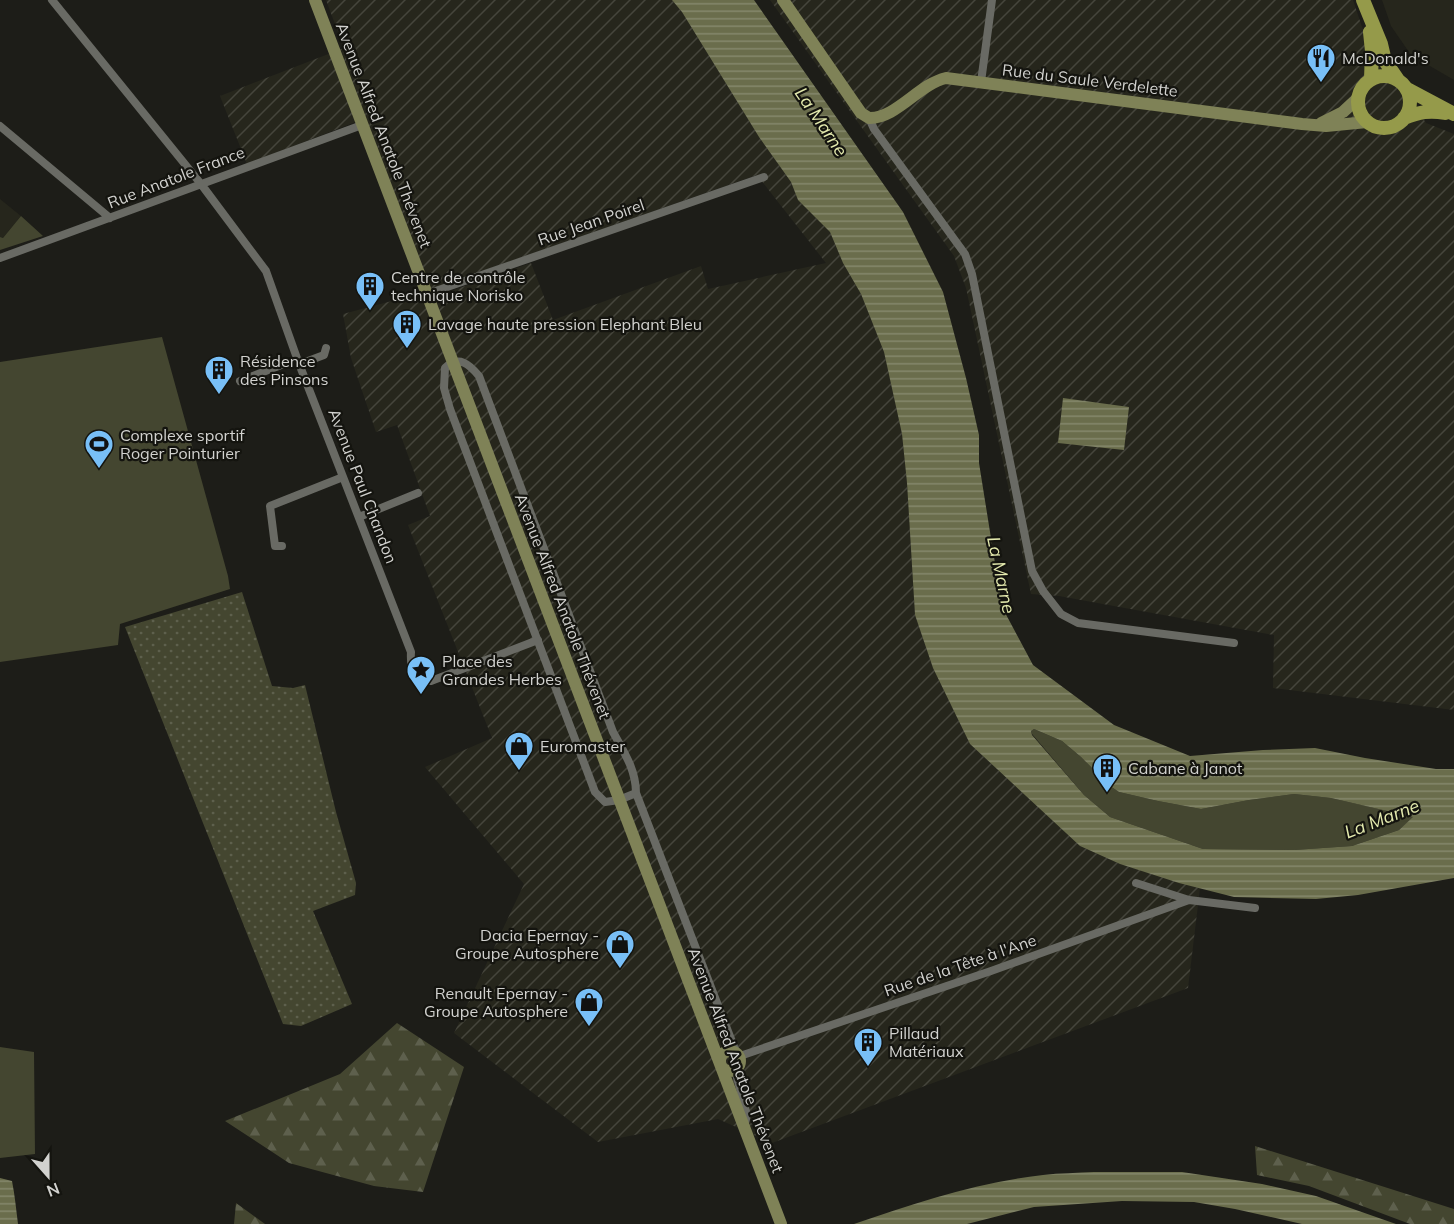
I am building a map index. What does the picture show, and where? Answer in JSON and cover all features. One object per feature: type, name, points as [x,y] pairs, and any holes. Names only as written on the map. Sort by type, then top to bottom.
[{"type":"main road","name":"Avenue Alfred Anatole Thévenet","points":[[315,0],[451,362],[711,1039],[722,1060],[744,1127],[781,1224]]},
{"type":"main road","points":[[783,0],[861,113],[869,118]]},
{"type":"main road","points":[[1364,3],[1372,51],[1371,79]]},
{"type":"main road","points":[[1364,3],[1373,22],[1385,61],[1402,84],[1410,104],[1404,118]]},
{"type":"main road","points":[[1384,75],[1454,114],[1418,112],[1392,127],[1377,128],[1361,116],[1357,99],[1359,91],[1371,79],[1384,75]]},
{"type":"main road","name":"Rue du Saule Verdelette","points":[[869,118],[883,116],[938,80],[946,78],[1317,125],[1367,122]]},
{"type":"main road","points":[[1317,125],[1343,112],[1357,99]]},
{"type":"main road","points":[[732,1051],[738,1054],[740,1064],[735,1070],[726,1070],[722,1060],[732,1051]]},
{"type":"street","name":"Avenue Paul Chandon","points":[[52,0],[201,184],[266,271],[298,361],[411,652],[411,668],[418,677],[431,681],[538,640]]},
{"type":"street","points":[[981,82],[992,0]]},
{"type":"street","points":[[869,118],[879,136],[965,254],[972,274],[1032,571],[1043,591],[1061,615],[1078,623],[1234,643]]},
{"type":"street","name":"Rue Anatole France","points":[[0,258],[362,125]]},
{"type":"street","points":[[0,126],[110,218]]},
{"type":"street","name":"Rue Jean Poirel","points":[[427,294],[764,177]]},
{"type":"street","points":[[240,381],[289,362],[324,355],[326,348]]},
{"type":"street","points":[[636,793],[620,800],[605,802],[595,792],[447,399],[444,388],[445,368],[451,362],[461,361],[470,366],[479,376],[612,732],[629,760],[636,781],[636,793],[738,1054]]},
{"type":"street","points":[[282,546],[275,546],[270,506],[343,477]]},
{"type":"street","points":[[359,516],[418,493]]},
{"type":"street","points":[[1136,883],[1189,900],[1255,908]]},
{"type":"street","name":"Rue de la Tête à l'Ane","points":[[738,1054],[991,971],[1189,900]]},
{"type":"street","points":[[735,1070],[747,1115],[744,1127]]},
{"type":"shaded area","points":[[326,0],[672,0],[682,12],[759,137],[791,182],[798,200],[830,232],[843,263],[861,294],[884,352],[902,434],[915,615],[933,668],[970,744],[1080,846],[1120,864],[1200,888],[1188,988],[772,1143],[718,1119],[598,1142],[454,1033],[524,884],[425,767],[492,738],[408,525],[430,516],[397,425],[376,432],[351,358],[343,314],[418,294],[431,298],[531,263],[553,320],[701,266],[708,289],[826,263],[757,175],[431,289],[366,118],[247,164],[220,96],[344,48]]},
{"type":"shaded area","points":[[770,0],[1353,0],[1362,27],[1426,123],[1454,134],[1454,710],[1273,688],[1274,635],[1059,596],[1031,594],[966,288],[954,256]]},
{"type":"shaded area","points":[[1382,0],[1454,0],[1454,80],[1411,55],[1391,26]]},
{"type":"shaded area","points":[[0,199],[21,216],[3,238],[0,237]]},
{"type":"green space","points":[[21,216],[43,236],[0,250],[0,237],[3,238]]},
{"type":"green space","name":"Complexe sportif Roger Pointurier","points":[[162,337],[230,589],[120,624],[118,645],[0,662],[0,362]]},
{"type":"green space","points":[[242,592],[272,686],[293,688],[305,685],[356,883],[355,895],[313,911],[352,1004],[301,1026],[283,1024],[125,627]]},
{"type":"green space","points":[[1034,729],[1062,741],[1119,792],[1201,809],[1294,794],[1331,798],[1414,817],[1399,830],[1352,846],[1294,850],[1203,849],[1110,817],[1084,795],[1032,734],[1031,731]]},
{"type":"green space","points":[[397,1023],[464,1067],[423,1192],[374,1186],[289,1163],[225,1121],[340,1074]]},
{"type":"green space","points":[[0,1047],[34,1052],[35,1154],[0,1158]]},
{"type":"green space","points":[[1255,1146],[1454,1209],[1454,1224],[1410,1224],[1309,1186],[1257,1175]]},
{"type":"green space","points":[[236,1203],[265,1224],[234,1224]]},
{"type":"water","name":"La Marne","points":[[672,0],[754,0],[903,212],[943,292],[979,435],[979,463],[1002,607],[1033,665],[1114,725],[1190,756],[1315,748],[1436,769],[1454,769],[1454,878],[1358,895],[1316,899],[1234,897],[1179,883],[1120,864],[1080,846],[970,744],[933,668],[915,615],[902,434],[884,352],[861,294],[843,263],[830,232],[798,200],[791,182],[759,137],[682,12]],"holes":[[[1034,729],[1062,741],[1119,792],[1158,801],[1201,809],[1294,794],[1331,798],[1413,817],[1399,830],[1352,846],[1294,850],[1203,849],[1110,817],[1084,795],[1031,731]]]},
{"type":"water","points":[[1063,398],[1129,407],[1124,450],[1058,443]]},
{"type":"water","points":[[1094,1172],[1182,1172],[1262,1184],[1316,1196],[1396,1224],[1302,1224],[1194,1202],[1122,1201],[1034,1207],[967,1224],[854,1224],[971,1188],[1019,1178]]},
{"type":"water","points":[[0,1178],[12,1181],[18,1224],[0,1224]]},
{"type":"place","name":"McDonald's","points":[[1321,84]]},
{"type":"place","name":"Centre de contrôle technique Norisko","points":[[370,312]]},
{"type":"place","name":"Lavage haute pression Elephant Bleu","points":[[407,350]]},
{"type":"place","name":"Résidence des Pinsons","points":[[219,396]]},
{"type":"place","name":"Complexe sportif Roger Pointurier","points":[[99,470]]},
{"type":"place","name":"Place des Grandes Herbes","points":[[421,696]]},
{"type":"place","name":"Euromaster","points":[[519,772]]},
{"type":"place","name":"Cabane à Janot","points":[[1107,794]]},
{"type":"place","name":"Dacia Epernay - Groupe Autosphere","points":[[620,970]]},
{"type":"place","name":"Renault Epernay - Groupe Autosphere","points":[[589,1028]]},
{"type":"place","name":"Pillaud Matériaux","points":[[868,1068]]}]
